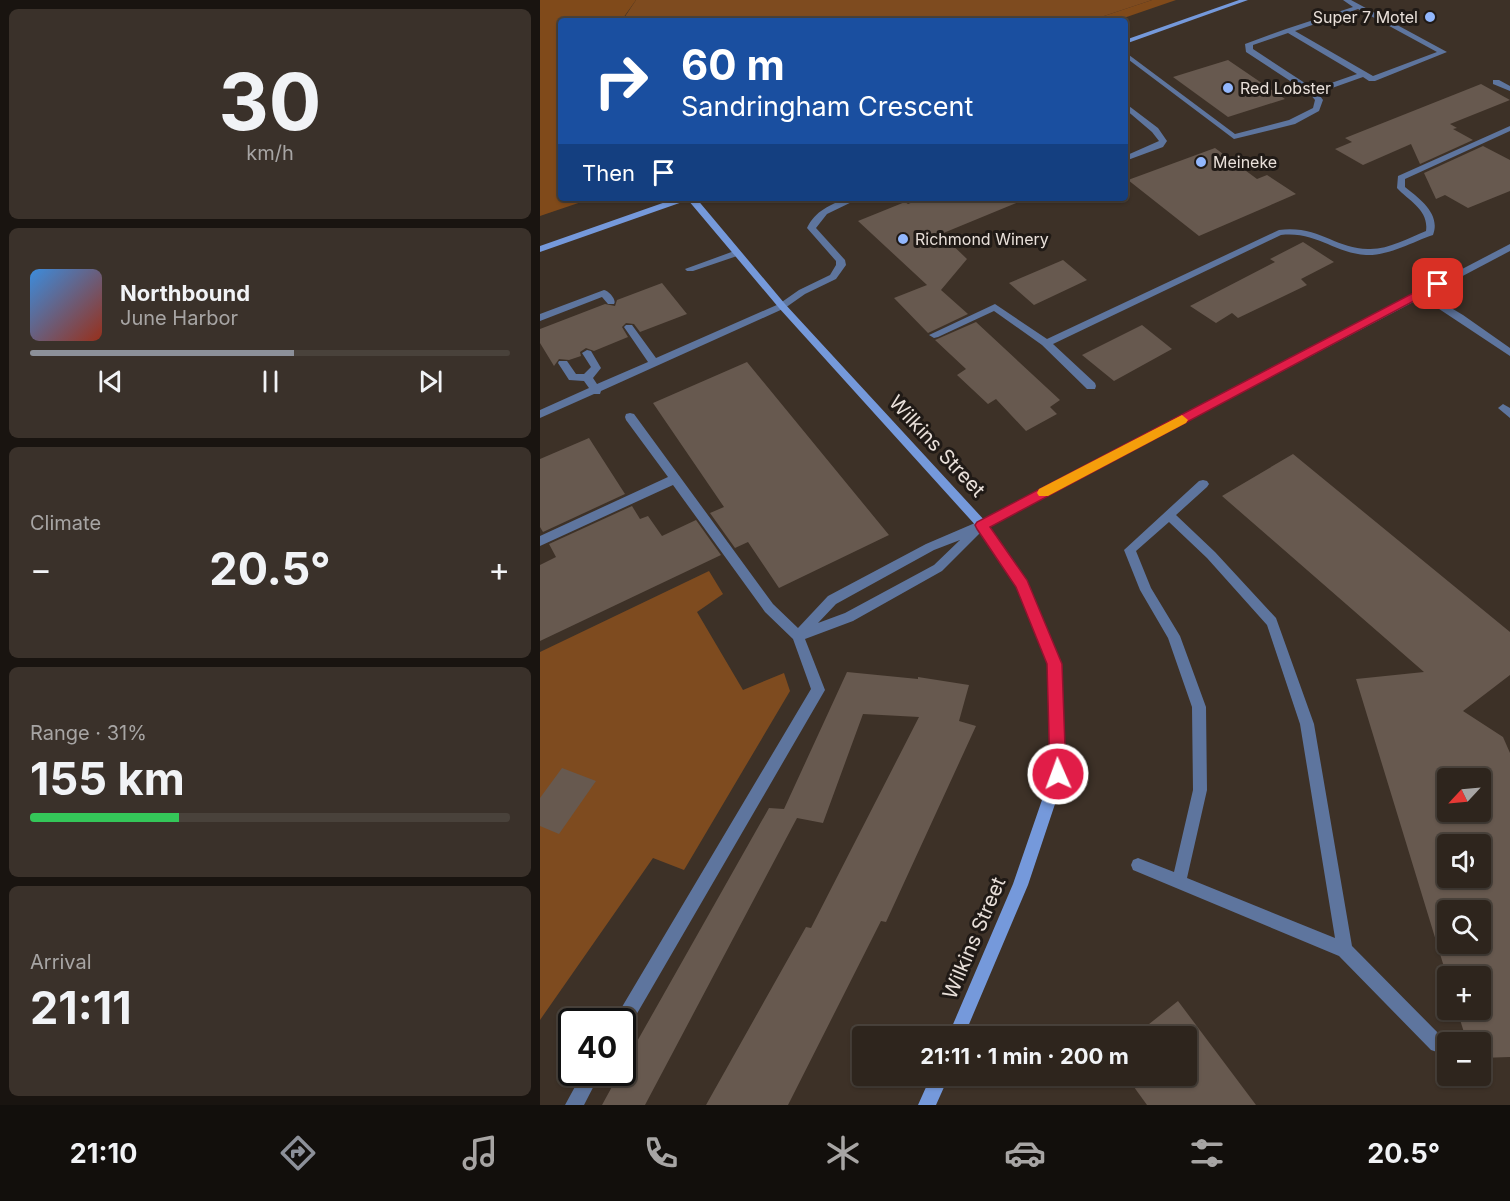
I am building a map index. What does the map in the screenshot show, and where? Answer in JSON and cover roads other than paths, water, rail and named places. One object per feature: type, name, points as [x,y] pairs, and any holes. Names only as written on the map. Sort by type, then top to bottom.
[{"type":"street","points":[[1128,41],[1245,0]]},
{"type":"street","points":[[1288,30],[1372,79],[1443,52],[1346,0]]},
{"type":"street","points":[[1128,56],[1234,137],[1292,122],[1316,109],[1319,100],[1313,92],[1248,48],[1254,42],[1359,7]]},
{"type":"street","points":[[1313,92],[1363,74]]},
{"type":"street","points":[[1496,82],[1510,89]]},
{"type":"street","points":[[1128,108],[1155,130],[1163,141],[1160,146],[1128,158]]},
{"type":"street","points":[[1046,343],[1279,233],[1309,231],[1344,247],[1366,252],[1376,251],[1430,233],[1432,227],[1430,219],[1424,208],[1401,188],[1401,178],[1510,128]]},
{"type":"street","points":[[1500,132],[1510,138]]},
{"type":"street","points":[[540,249],[677,201]]},
{"type":"street","name":"Wilkins Street","points":[[694,201],[782,306],[982,525],[1022,584],[1055,664],[1058,774],[1020,885],[960,1026]]},
{"type":"street","points":[[540,414],[596,391],[782,306],[833,277],[839,271],[840,260],[811,228],[815,220],[828,210],[849,201]]},
{"type":"street","points":[[798,636],[832,600],[930,547],[982,525],[1510,247]]},
{"type":"street","points":[[690,269],[737,253]]},
{"type":"street","points":[[540,318],[604,293],[611,302]]},
{"type":"street","points":[[1421,293],[1510,352]]},
{"type":"street","points":[[934,335],[995,306],[1046,343],[1091,386]]},
{"type":"street","points":[[556,312],[562,321]]},
{"type":"street","points":[[629,327],[655,364]]},
{"type":"street","points":[[563,363],[573,378],[587,376],[596,368],[587,353]]},
{"type":"street","points":[[587,376],[596,391]]},
{"type":"street","points":[[630,417],[769,608],[798,636],[818,690],[631,1008]]},
{"type":"street","points":[[540,541],[675,479]]},
{"type":"street","points":[[1179,881],[1200,790],[1199,707],[1174,636],[1146,591],[1130,550],[1203,484]]},
{"type":"street","points":[[1169,515],[1211,555],[1272,622],[1307,724],[1345,950]]},
{"type":"street","points":[[798,636],[849,617],[938,568],[982,525]]},
{"type":"street","points":[[1138,865],[1345,950],[1437,1044]]},
{"type":"street","points":[[574,1105],[585,1086]]},
{"type":"street","points":[[927,1105],[936,1086]]},
{"type":"place","name":"Super 7 Motel","points":[[1430,17]]},
{"type":"place","name":"Red Lobster","points":[[1228,88]]},
{"type":"place","name":"Meineke","points":[[1201,162]]},
{"type":"place","name":"Richmond Winery","points":[[903,239]]}]
